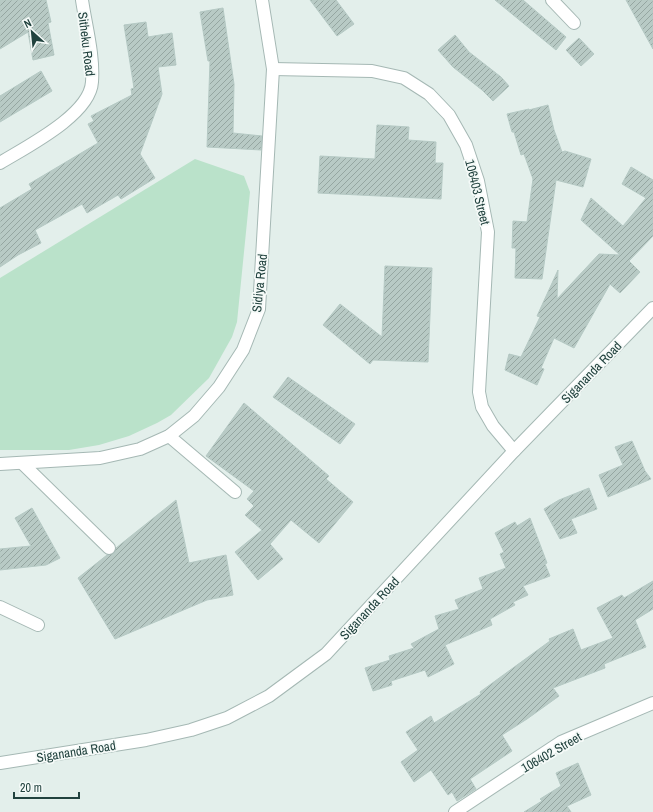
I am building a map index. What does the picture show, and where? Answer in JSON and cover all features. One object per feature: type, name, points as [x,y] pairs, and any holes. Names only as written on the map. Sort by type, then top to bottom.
[{"type":"street","name":"Sitheku Road","points":[[0,163],[52,131],[74,114],[87,99],[92,84],[92,60],[82,0]]},
{"type":"street","name":"Sidiya Road","points":[[0,464],[100,458],[140,448],[169,436],[194,416],[219,387],[243,350],[259,309],[273,69],[262,0]]},
{"type":"street","points":[[552,0],[574,23]]},
{"type":"street","name":"106403 Street","points":[[273,69],[372,71],[404,78],[429,94],[449,115],[466,145],[478,182],[488,232],[479,392],[482,407],[493,426],[514,451]]},
{"type":"street","name":"Sigananda Road","points":[[0,763],[146,740],[191,730],[227,718],[269,696],[326,654],[514,451],[653,308]]},
{"type":"street","points":[[169,436],[235,492]]},
{"type":"street","points":[[22,463],[109,548]]},
{"type":"street","points":[[0,607],[38,624]]},
{"type":"street","name":"106402 Street","points":[[455,812],[561,742],[653,703]]},
{"type":"green space","points":[[195,159],[244,176],[250,192],[237,322],[232,337],[209,378],[171,415],[129,436],[99,445],[69,450],[0,450],[0,278]]},
{"type":"building","points":[[0,0],[46,0],[51,22],[48,23],[54,55],[33,60],[28,32],[0,49]]},
{"type":"building","points":[[310,0],[336,0],[354,24],[337,36]]},
{"type":"building","points":[[495,0],[523,0],[566,37],[556,50]]},
{"type":"building","points":[[626,0],[653,0],[653,49]]},
{"type":"building","points":[[223,8],[234,84],[233,133],[262,136],[261,150],[207,147],[210,61],[208,61],[200,12]]},
{"type":"building","points":[[146,22],[148,37],[172,33],[176,65],[158,67],[162,94],[140,154],[155,178],[121,199],[118,195],[87,213],[82,204],[35,230],[41,243],[18,255],[0,267],[0,208],[32,189],[29,184],[98,143],[88,124],[94,121],[91,116],[132,95],[131,89],[134,88],[124,25]]},
{"type":"building","points":[[455,35],[469,52],[501,77],[509,86],[493,101],[482,90],[453,67],[438,50]]},
{"type":"building","points":[[579,38],[594,54],[581,66],[566,50]]},
{"type":"building","points":[[41,71],[52,91],[0,122],[0,96]]},
{"type":"building","points":[[548,105],[554,130],[562,152],[565,151],[591,159],[583,187],[556,180],[542,279],[515,278],[516,248],[512,248],[513,221],[527,222],[533,179],[524,154],[521,155],[507,114]]},
{"type":"building","points":[[377,125],[409,127],[408,140],[436,142],[435,163],[443,163],[441,199],[318,193],[320,156],[375,159]]},
{"type":"building","points":[[631,167],[653,180],[653,236],[629,261],[640,272],[620,293],[610,284],[574,348],[554,338],[541,368],[544,369],[537,385],[505,370],[509,354],[521,357],[540,317],[537,316],[558,270],[557,299],[599,254],[620,255],[581,220],[591,198],[623,226],[646,198],[622,184]]},
{"type":"building","points":[[385,266],[432,268],[428,362],[373,360],[370,364],[323,325],[340,304],[382,337]]},
{"type":"building","points":[[288,377],[355,424],[340,444],[273,397]]},
{"type":"building","points":[[244,403],[329,476],[326,479],[353,502],[319,543],[291,520],[270,544],[283,559],[258,580],[235,552],[262,530],[245,515],[254,506],[247,499],[254,491],[206,456]]},
{"type":"building","points":[[632,441],[645,471],[651,479],[608,497],[599,475],[623,465],[615,447]]},
{"type":"building","points":[[589,488],[597,509],[571,519],[577,533],[560,539],[544,509],[559,500]]},
{"type":"building","points":[[176,500],[189,563],[226,555],[233,595],[207,600],[115,639],[78,578],[107,555],[114,553],[116,548]]},
{"type":"building","points":[[32,508],[60,558],[46,565],[0,570],[0,549],[31,546],[15,518]]},
{"type":"building","points":[[530,518],[547,563],[545,564],[550,576],[523,586],[528,595],[513,602],[515,605],[490,619],[492,625],[445,645],[454,664],[428,677],[425,670],[391,681],[392,685],[373,691],[365,668],[390,660],[389,656],[414,648],[411,644],[439,629],[435,616],[459,609],[455,600],[483,589],[479,578],[506,568],[500,554],[504,552],[495,533],[515,522],[517,526]]},
{"type":"building","points":[[653,581],[653,609],[635,620],[646,647],[604,664],[605,668],[553,688],[559,696],[502,735],[512,751],[470,779],[476,789],[457,801],[452,792],[448,795],[431,770],[414,782],[401,762],[418,750],[406,732],[431,716],[434,723],[481,694],[480,692],[550,641],[549,639],[573,629],[581,650],[613,638],[597,608],[622,595],[624,598]]},
{"type":"building","points":[[578,763],[591,795],[567,806],[571,812],[524,812],[542,801],[540,799],[561,786],[556,773]]}]
